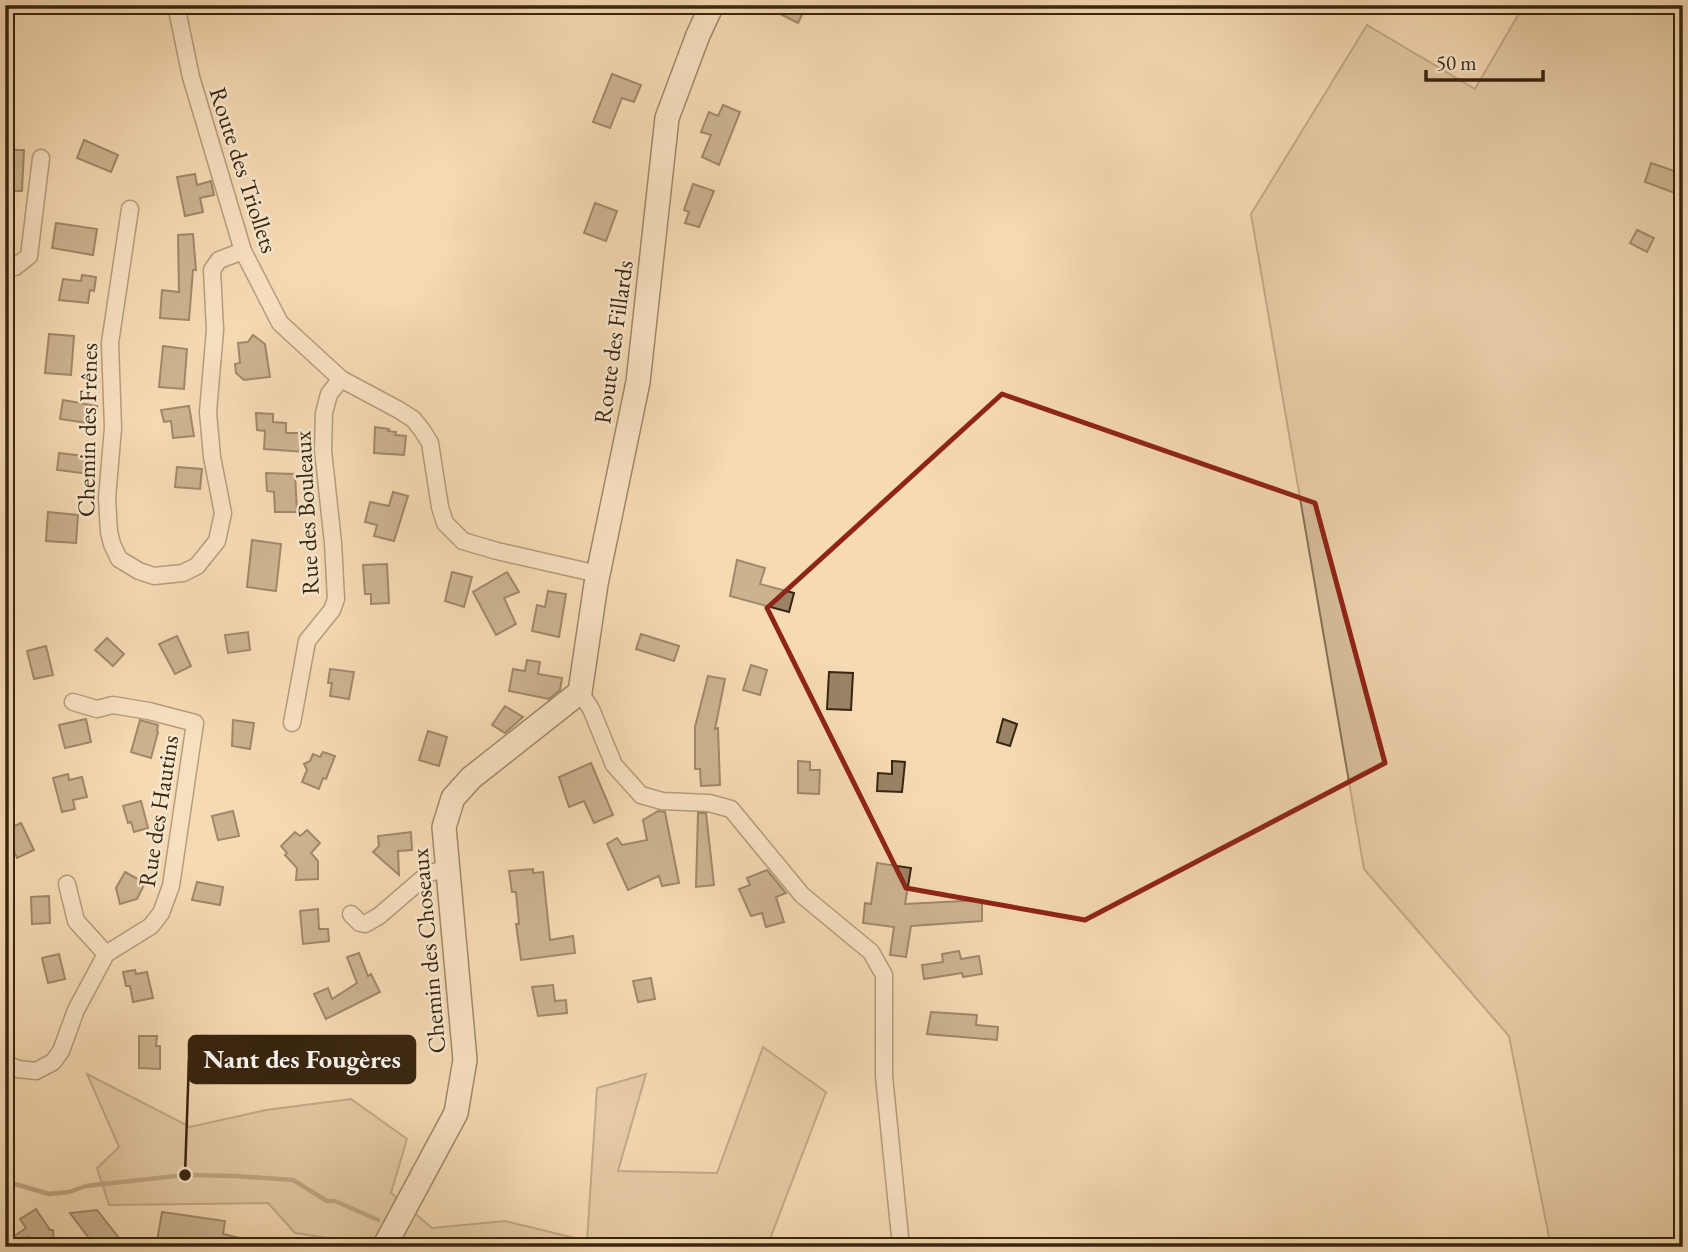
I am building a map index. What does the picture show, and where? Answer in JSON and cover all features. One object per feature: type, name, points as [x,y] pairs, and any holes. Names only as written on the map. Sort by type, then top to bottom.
[{"type":"street","name":"Route des Triollets","points":[[176,5],[191,77],[243,251],[280,323],[341,379],[413,419],[430,443],[445,523],[463,541],[522,558],[598,574]]},
{"type":"street","name":"Route des Fillards","points":[[580,692],[598,574],[638,382],[667,118],[712,5]]},
{"type":"street","points":[[5,270],[15,267],[29,256],[41,158]]},
{"type":"street","name":"Chemin des Frênes","points":[[130,209],[110,343],[113,428],[107,498],[112,544],[119,559],[154,576],[183,573],[197,566],[217,541],[223,513],[212,457],[208,412],[215,330],[212,270],[219,260],[243,251]]},
{"type":"street","name":"Rue des Bouleaux","points":[[292,723],[307,641],[332,610],[336,599],[323,425],[329,394],[341,379]]},
{"type":"street","points":[[580,692],[592,709],[614,765],[641,795],[662,801],[709,803],[732,809],[802,895],[871,952],[884,975],[884,1076],[901,1247]]},
{"type":"street","name":"Chemin des Choseaux","points":[[384,1247],[456,1113],[462,1078],[463,1021],[446,869],[444,827],[453,798],[471,778],[580,692]]},
{"type":"street","name":"Rue des Hautins","points":[[5,1060],[18,1069],[36,1071],[53,1062],[61,1051],[76,1010],[106,954],[150,926],[167,901],[195,723],[149,711],[113,705],[97,709],[73,702]]},
{"type":"street","points":[[351,914],[365,924],[379,916],[429,873],[446,869]]},
{"type":"street","points":[[67,884],[76,921],[106,954]]},
{"type":"highlighted area","points":[[1002,394],[1315,503],[1385,763],[1085,920],[906,888],[767,608]]},
{"type":"shaded area","points":[[1524,5],[1683,5],[1683,1247],[1551,1247],[1509,1036],[1364,869],[1251,214],[1367,25],[1475,89]]},
{"type":"shaded area","points":[[763,1047],[826,1092],[767,1247],[357,1247],[340,1240],[295,1233],[268,1203],[109,1205],[97,1168],[119,1147],[87,1074],[190,1127],[266,1110],[351,1099],[407,1139],[391,1193],[432,1228],[505,1221],[587,1241],[597,1088],[646,1074],[618,1171],[717,1173]]},
{"type":"building","points":[[784,5],[807,5],[798,23],[780,14]]},
{"type":"building","points":[[612,74],[641,85],[634,102],[622,98],[610,128],[593,122]]},
{"type":"building","points":[[723,105],[740,112],[719,165],[702,157],[711,135],[701,132],[709,112],[718,116]]},
{"type":"building","points":[[84,140],[118,155],[111,172],[77,158]]},
{"type":"building","points":[[5,150],[24,150],[22,191],[5,191]]},
{"type":"building","points":[[1651,163],[1683,174],[1683,196],[1645,182]]},
{"type":"building","points":[[195,174],[197,185],[211,181],[214,195],[200,198],[203,212],[185,216],[177,177]]},
{"type":"building","points":[[693,184],[714,191],[699,227],[685,223],[689,212],[684,210]]},
{"type":"building","points":[[595,203],[617,211],[606,241],[584,233]]},
{"type":"building","points":[[56,223],[97,229],[93,255],[52,248]]},
{"type":"building","points":[[1637,230],[1654,238],[1647,252],[1630,243]]},
{"type":"building","points":[[193,234],[196,270],[193,270],[189,320],[160,318],[162,290],[179,292],[178,235]]},
{"type":"building","points":[[82,275],[96,277],[94,291],[90,290],[88,303],[59,300],[63,279],[81,281]]},
{"type":"building","points":[[49,334],[74,336],[71,375],[45,373]]},
{"type":"building","points":[[253,335],[265,344],[270,377],[244,380],[236,373],[235,364],[240,363],[238,343],[248,342]]},
{"type":"building","points":[[163,346],[187,349],[184,389],[159,387]]},
{"type":"building","points":[[63,400],[97,406],[94,424],[60,419]]},
{"type":"building","points":[[189,406],[194,436],[173,438],[171,421],[164,422],[161,410]]},
{"type":"building","points":[[256,413],[273,414],[273,422],[286,423],[286,433],[305,433],[305,452],[264,449],[265,431],[257,430]]},
{"type":"building","points":[[375,427],[389,429],[388,431],[396,432],[395,435],[406,436],[404,455],[374,453]]},
{"type":"building","points":[[59,453],[91,457],[90,474],[57,470]]},
{"type":"building","points":[[177,467],[202,469],[200,489],[175,487]]},
{"type":"building","points":[[266,473],[295,474],[297,512],[275,512],[274,492],[267,491]]},
{"type":"building","points":[[393,492],[408,496],[394,541],[374,536],[377,525],[365,522],[370,502],[389,506]]},
{"type":"building","points":[[48,512],[78,515],[76,543],[46,541]]},
{"type":"building","points":[[252,540],[281,544],[276,591],[247,587]]},
{"type":"building","points":[[737,560],[765,568],[760,584],[794,593],[789,612],[730,596]]},
{"type":"building","points":[[387,564],[389,603],[371,604],[371,594],[365,594],[363,565]]},
{"type":"building","points":[[452,572],[472,577],[464,607],[445,601]]},
{"type":"building","points":[[507,572],[519,592],[504,598],[516,624],[496,635],[473,592]]},
{"type":"building","points":[[548,591],[566,594],[559,637],[532,631],[537,605],[545,607]]},
{"type":"building","points":[[248,632],[250,650],[228,653],[225,635]]},
{"type":"building","points":[[641,634],[679,646],[674,661],[636,649]]},
{"type":"building","points":[[177,636],[191,666],[175,674],[159,644]]},
{"type":"building","points":[[107,638],[124,654],[113,666],[95,650]]},
{"type":"building","points":[[46,646],[53,675],[34,679],[27,651]]},
{"type":"building","points":[[527,660],[540,662],[538,674],[562,678],[560,690],[549,699],[509,691],[513,669],[525,671]]},
{"type":"building","points":[[751,665],[767,670],[760,695],[743,690]]},
{"type":"building","points":[[330,669],[354,672],[349,699],[330,696]]},
{"type":"building","points":[[829,672],[853,673],[851,710],[827,709]]},
{"type":"building","points":[[708,676],[725,679],[715,729],[718,728],[720,785],[701,786],[700,769],[695,769],[695,727]]},
{"type":"building","points":[[505,706],[523,717],[505,733],[492,725]]},
{"type":"building","points":[[86,719],[91,742],[65,748],[59,725]]},
{"type":"building","points":[[1003,719],[1017,724],[1010,746],[997,742]]},
{"type":"building","points":[[140,720],[158,725],[151,758],[131,752]]},
{"type":"building","points":[[233,720],[254,723],[250,749],[232,746]]},
{"type":"building","points":[[428,731],[447,737],[439,766],[419,760]]},
{"type":"building","points":[[323,752],[335,756],[319,789],[302,782],[307,770],[304,764],[310,761],[313,754],[320,757]]},
{"type":"building","points":[[798,761],[810,762],[810,770],[820,770],[819,794],[798,793]]},
{"type":"building","points":[[892,761],[905,762],[902,792],[877,791],[878,773],[892,774]]},
{"type":"building","points":[[591,763],[613,815],[594,823],[584,801],[569,807],[559,777]]},
{"type":"building","points":[[68,774],[69,780],[82,777],[87,797],[73,800],[75,809],[62,812],[53,778]]},
{"type":"building","points":[[141,801],[148,828],[134,832],[123,806]]},
{"type":"building","points":[[233,811],[239,836],[218,840],[212,816]]},
{"type":"building","points":[[658,811],[665,812],[679,883],[662,886],[659,876],[628,890],[607,844],[617,838],[622,845],[647,840],[643,820]]},
{"type":"building","points":[[698,813],[706,813],[714,885],[696,887]]},
{"type":"building","points":[[21,823],[34,850],[17,858],[5,830]]},
{"type":"building","points":[[307,830],[320,843],[311,853],[318,861],[318,879],[296,880],[297,868],[281,846],[295,832],[300,836]]},
{"type":"building","points":[[411,832],[412,850],[398,851],[399,875],[373,852],[379,846],[378,836]]},
{"type":"building","points":[[877,863],[911,868],[905,904],[982,900],[982,921],[911,926],[906,957],[890,955],[894,927],[863,923],[865,903],[871,904]]},
{"type":"building","points":[[533,869],[533,873],[543,872],[550,940],[573,936],[575,953],[521,960],[516,924],[519,924],[516,892],[512,892],[509,871]]},
{"type":"building","points":[[767,870],[786,893],[776,897],[784,922],[766,927],[762,913],[751,916],[739,889],[750,885],[747,878]]},
{"type":"building","points":[[125,872],[145,883],[137,899],[120,904],[116,888]]},
{"type":"building","points":[[197,882],[223,887],[220,905],[192,900]]},
{"type":"building","points":[[49,896],[50,923],[32,924],[31,897]]},
{"type":"building","points":[[318,909],[319,929],[328,929],[329,941],[303,944],[300,911]]},
{"type":"building","points":[[959,951],[961,959],[979,956],[982,974],[963,977],[962,973],[924,979],[922,965],[943,962],[942,954]]},
{"type":"building","points":[[359,953],[368,976],[371,974],[380,992],[326,1019],[314,994],[328,988],[332,999],[357,983],[347,957]]},
{"type":"building","points":[[59,954],[65,979],[48,983],[42,958]]},
{"type":"building","points":[[135,970],[136,974],[147,972],[153,998],[133,1002],[130,986],[126,986],[123,972]]},
{"type":"building","points":[[651,978],[655,999],[638,1002],[633,981]]},
{"type":"building","points":[[553,985],[555,1001],[566,1000],[567,1013],[538,1016],[532,987]]},
{"type":"building","points":[[931,1012],[977,1015],[976,1025],[998,1027],[997,1040],[927,1034]]},
{"type":"building","points":[[139,1036],[157,1036],[160,1069],[139,1068]]},
{"type":"building","points":[[36,1209],[50,1230],[53,1230],[54,1247],[30,1247],[29,1237],[10,1239],[26,1228],[20,1219]]},
{"type":"building","points":[[97,1210],[119,1238],[110,1247],[73,1247],[88,1237],[70,1213]]},
{"type":"building","points":[[162,1212],[225,1221],[223,1234],[257,1242],[256,1247],[156,1247]]},
{"type":"waterway","points":[[5,1181],[49,1194],[69,1192],[86,1186],[185,1175],[293,1180],[327,1201],[335,1201],[378,1220]]},
{"type":"waterway","points":[[421,1245],[426,1247]]},
{"type":"place","name":"Nant des Fougères","points":[[185,1175]]}]
